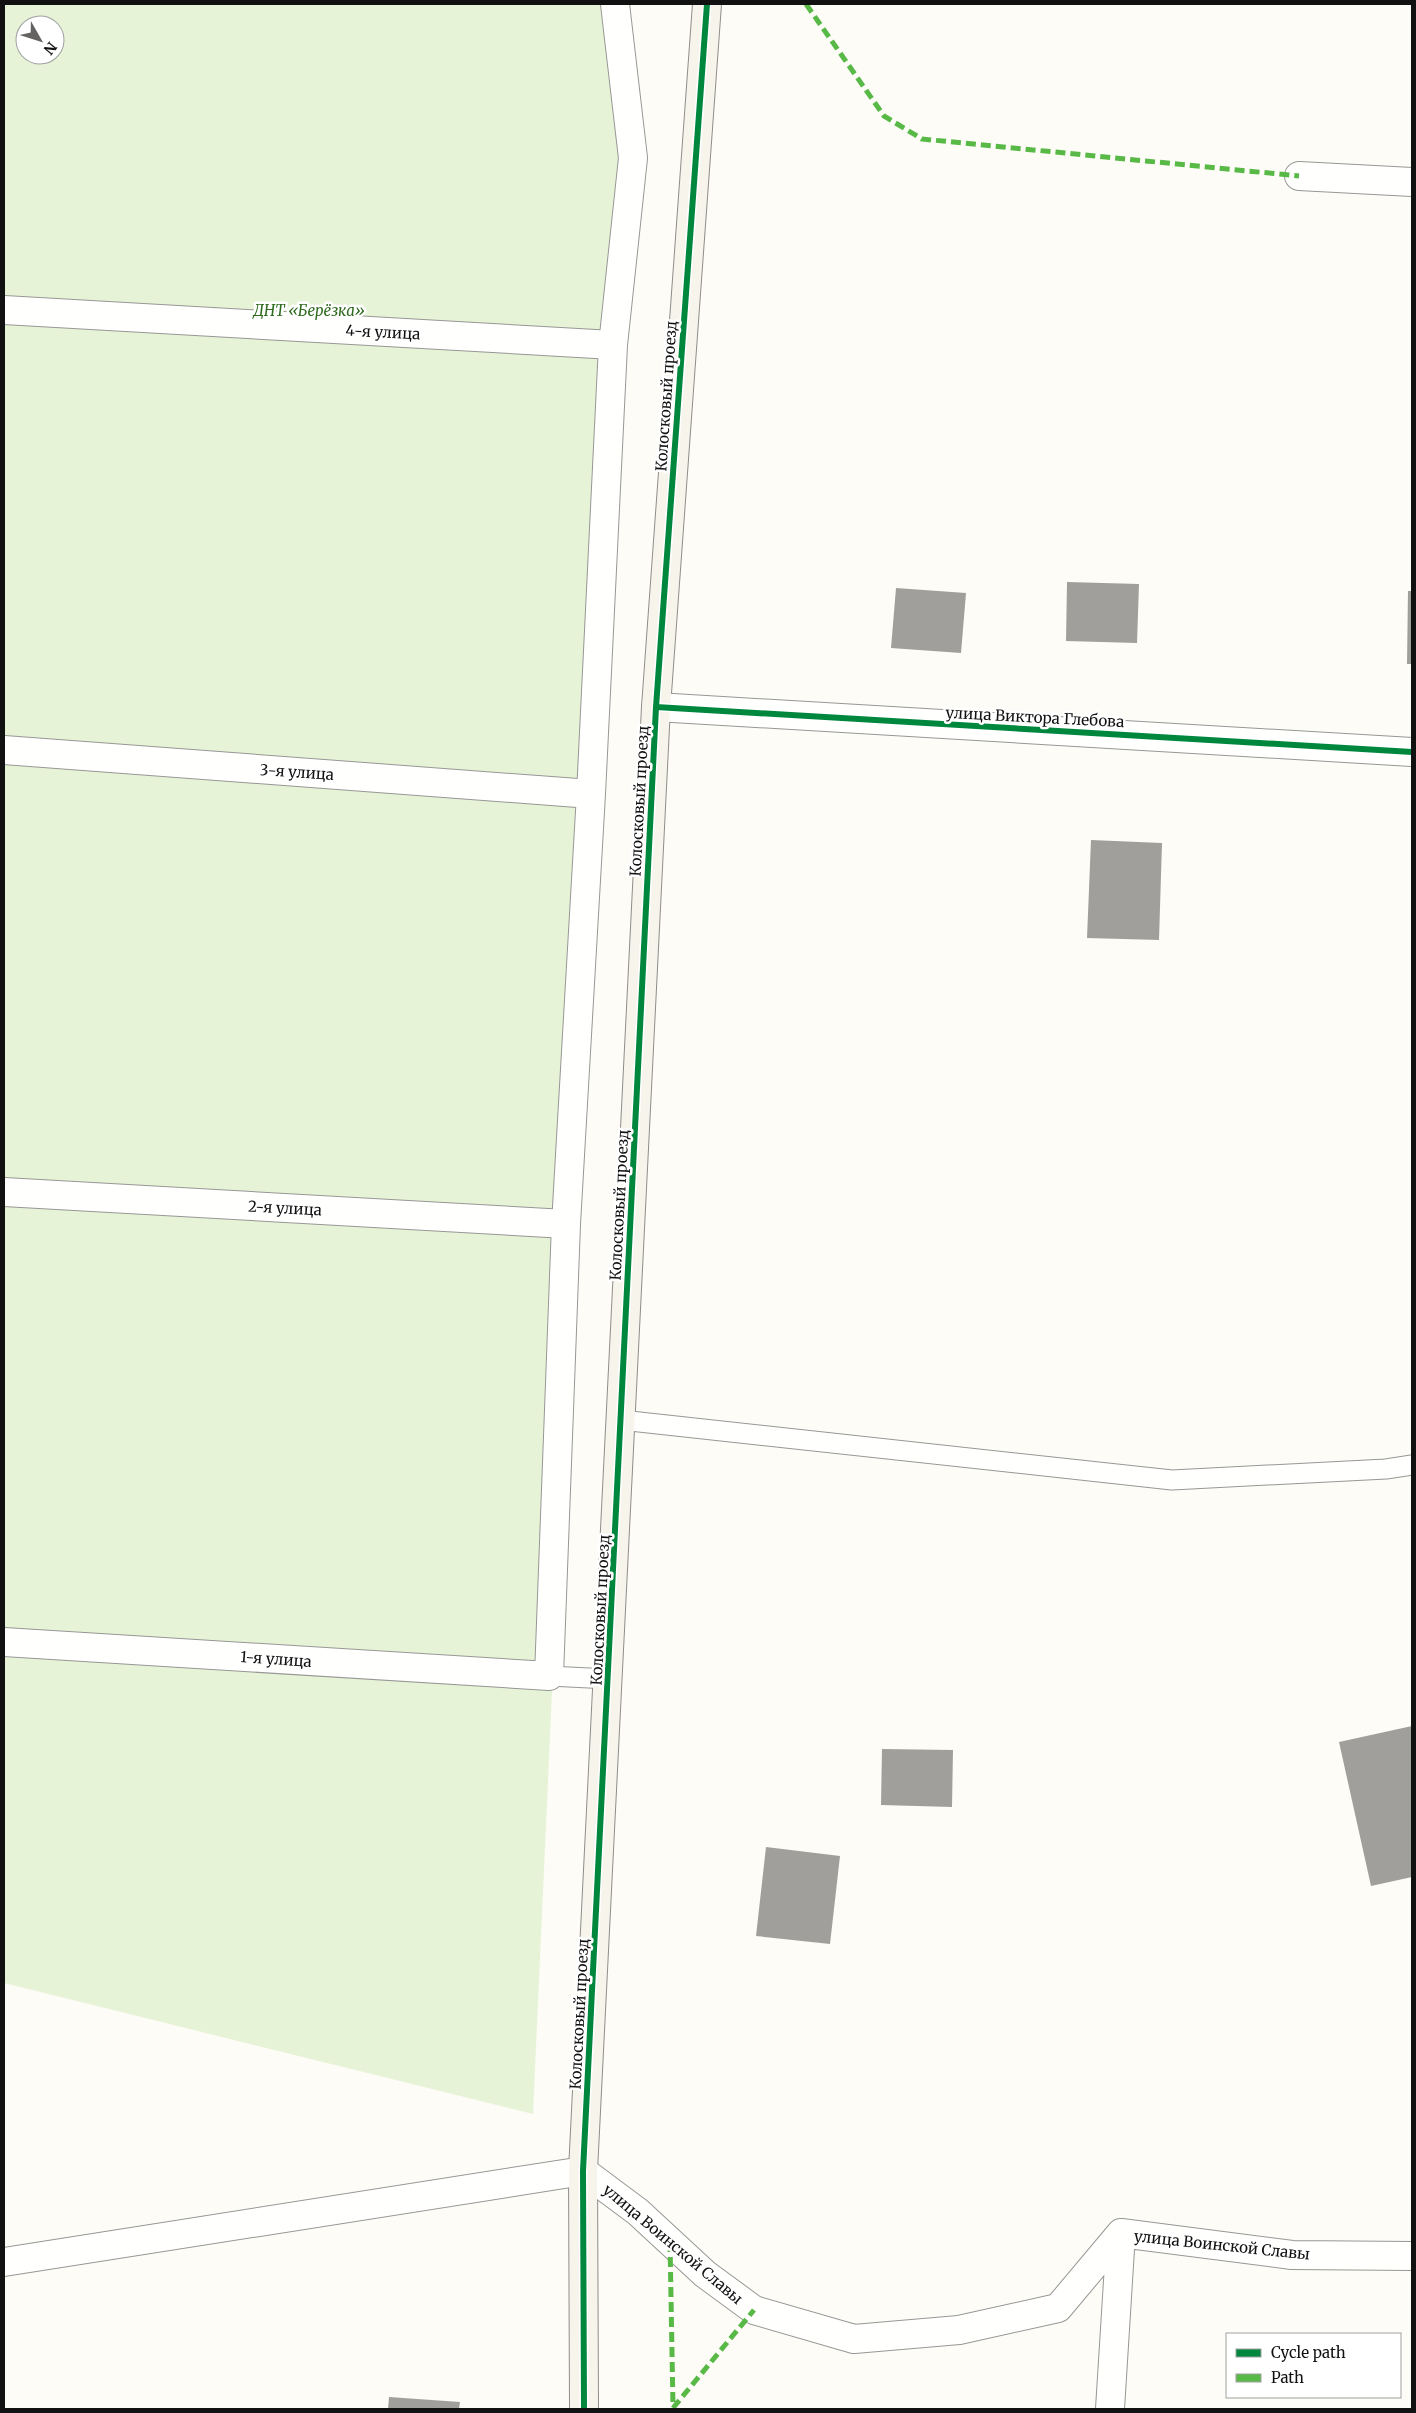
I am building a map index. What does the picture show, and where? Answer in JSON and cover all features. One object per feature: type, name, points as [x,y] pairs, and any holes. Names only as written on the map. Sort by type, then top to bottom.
[{"type":"street","points":[[549,1676],[566,1224],[591,794],[613,345],[633,158],[615,4]]},
{"type":"street","name":"Колосковый проезд","points":[[584,2409],[583,2171],[656,707],[707,4]]},
{"type":"street","points":[[1299,176],[1412,182]]},
{"type":"street","name":"4-я улица","points":[[4,310],[613,345]]},
{"type":"street","name":"улица Виктора Глебова","points":[[656,707],[1412,752]]},
{"type":"street","name":"3-я улица","points":[[4,750],[591,794]]},
{"type":"street","name":"2-я улица","points":[[4,1192],[566,1224]]},
{"type":"street","name":"1-я улица","points":[[4,1642],[549,1676]]},
{"type":"street","points":[[4,2262],[583,2171]]},
{"type":"street","name":"улица Воинской Славы","points":[[583,2171],[638,2212],[704,2274],[754,2310],[854,2340],[959,2330],[1058,2308],[1121,2233],[1292,2255],[1412,2256]]},
{"type":"street","points":[[1110,2409],[1121,2233]]},
{"type":"lane","points":[[621,1420],[1172,1480],[1412,1466]]},
{"type":"lane","points":[[549,1676],[609,1679]]},
{"type":"green space","name":"ДНТ «Берёзка»","points":[[4,4],[628,4],[533,2114],[4,1983]]},
{"type":"building","points":[[1067,582],[1139,584],[1137,643],[1066,641]]},
{"type":"building","points":[[896,588],[966,593],[961,653],[891,648]]},
{"type":"building","points":[[1408,591],[1412,591],[1412,664],[1407,664]]},
{"type":"building","points":[[1091,840],[1162,843],[1159,940],[1087,938]]},
{"type":"building","points":[[1412,1726],[1412,1877],[1371,1886],[1339,1742]]},
{"type":"building","points":[[882,1749],[953,1750],[952,1807],[881,1805]]},
{"type":"building","points":[[766,1847],[840,1856],[830,1944],[756,1936]]},
{"type":"building","points":[[389,2397],[460,2402],[459,2409],[388,2409]]},
{"type":"marked path","points":[[806,4],[884,116],[922,139],[1299,176]]},
{"type":"marked path","points":[[670,2242],[673,2407]]},
{"type":"marked path","points":[[673,2408],[754,2310]]},
{"type":"cycle path","points":[[584,2409],[583,2171],[656,707],[707,4]]},
{"type":"cycle path","points":[[656,707],[1412,752]]}]
